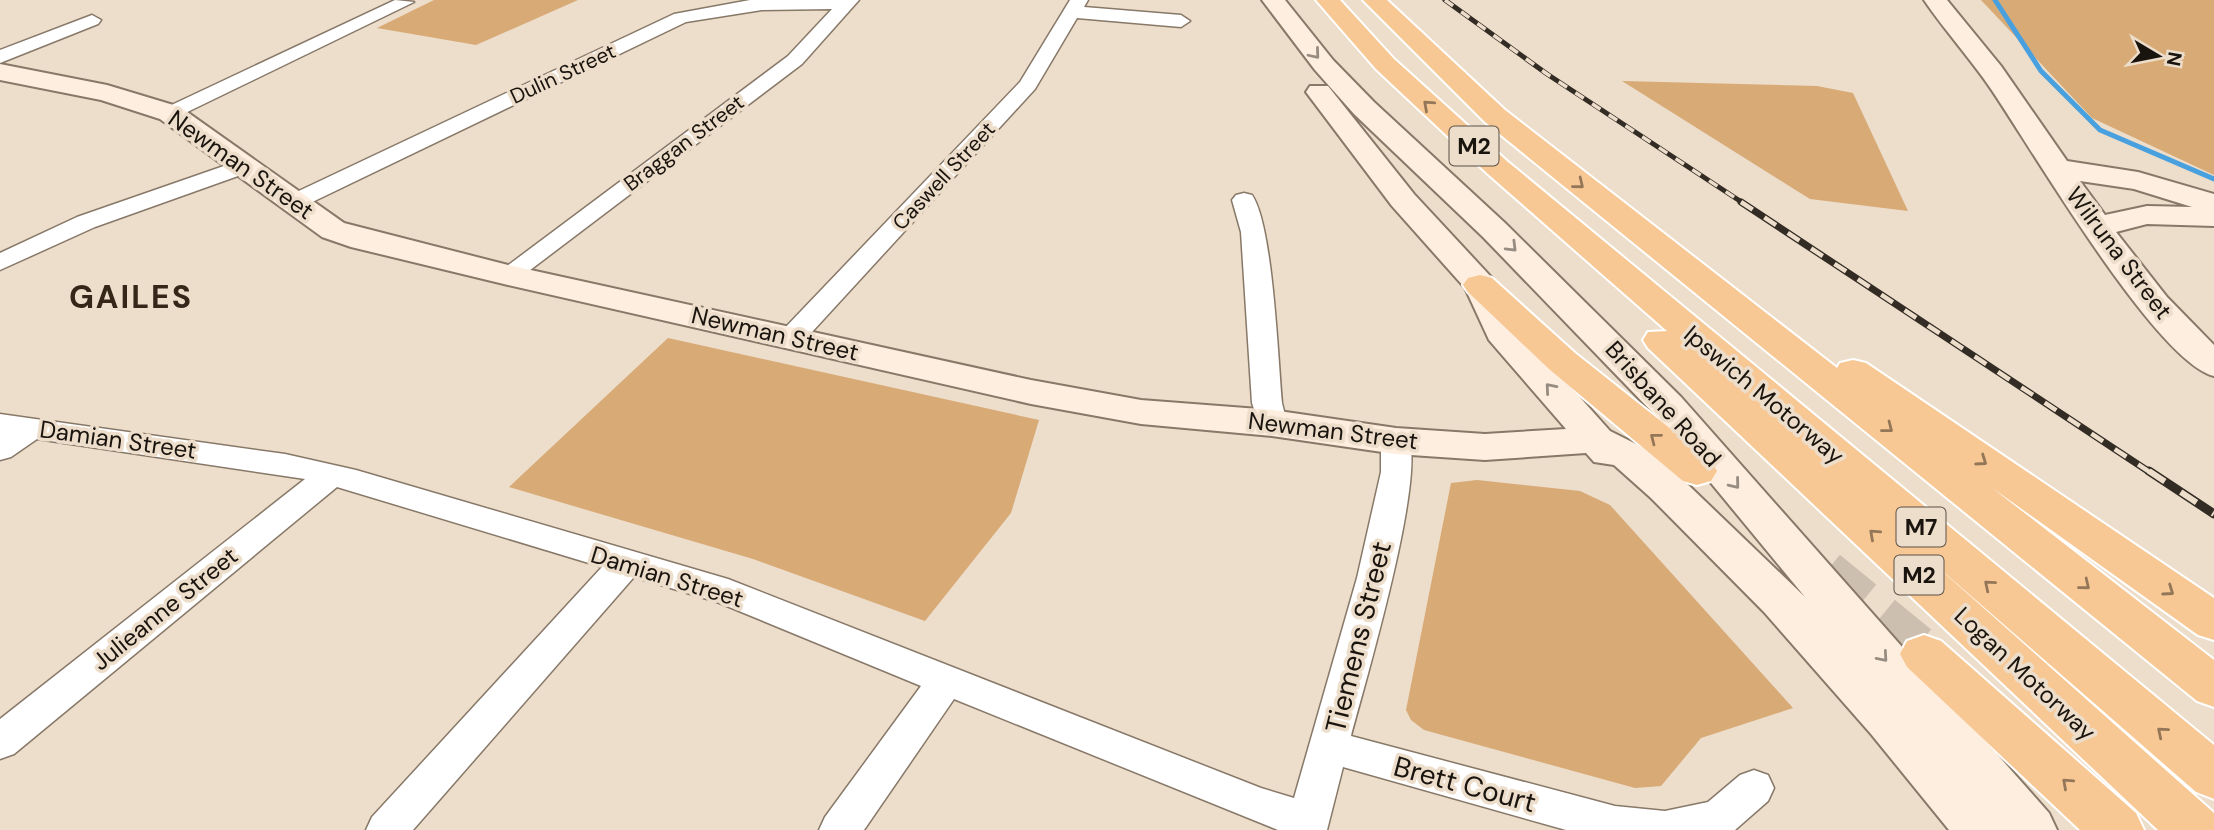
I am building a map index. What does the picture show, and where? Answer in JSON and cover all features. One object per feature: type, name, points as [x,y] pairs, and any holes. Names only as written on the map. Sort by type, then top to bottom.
[{"type":"highway","name":"Ipswich Motorway","points":[[1327,0],[1424,102],[1627,279],[2214,776]]},
{"type":"highway","name":"Ipswich Motorway","points":[[1374,0],[1495,116],[2214,687]]},
{"type":"highway","name":"Logan Motorway","points":[[1627,279],[1643,323],[2194,830]]},
{"type":"highway","name":"M2","points":[[1776,341],[1846,366],[2214,622]]},
{"type":"highway","points":[[1604,422],[1697,471]]},
{"type":"highway","points":[[1924,654],[2117,830]]},
{"type":"main road","points":[[1250,0],[1403,200],[1480,285],[1502,332],[1604,422],[1751,598],[1866,722],[1956,830]]},
{"type":"main road","name":"Brisbane Road","points":[[1273,0],[1324,65],[1364,108],[1494,230],[1661,398],[2030,830]]},
{"type":"main road","name":"Wilruna Street","points":[[1935,0],[2009,95],[2095,226],[2140,287],[2214,365]]},
{"type":"main road","name":"Newman Street","points":[[0,72],[107,93],[170,113],[333,230],[362,240],[1031,392],[1141,412],[1272,423],[1396,441],[1518,447],[1604,422]]},
{"type":"main road","points":[[1364,108],[1364,120],[1441,213],[1512,286],[1603,369],[1611,385],[1604,422],[1628,456],[1666,488],[1780,600],[1888,719],[1982,830]]},
{"type":"main road","points":[[2060,174],[2138,181],[2214,204]]},
{"type":"main road","points":[[2060,174],[2214,216]]},
{"type":"main road","points":[[2095,226],[2147,215],[2186,218],[2214,216]]},
{"type":"street","points":[[170,113],[405,2]]},
{"type":"street","name":"Dulin Street","points":[[294,202],[680,18],[707,10],[848,2]]},
{"type":"street","name":"Braggan Street","points":[[508,275],[795,60],[848,2]]},
{"type":"street","points":[[1076,6],[1181,22]]},
{"type":"street","name":"Caswell Street","points":[[792,338],[1014,101],[1033,77],[1076,6]]},
{"type":"street","points":[[0,57],[92,20]]},
{"type":"street","points":[[0,262],[86,222],[244,166]]},
{"type":"street","points":[[1244,200],[1253,232],[1267,403],[1272,423]]},
{"type":"street","points":[[0,450],[16,426]]},
{"type":"street","name":"Damian Street","points":[[16,426],[285,464],[625,564],[680,576],[728,592],[1307,826]]},
{"type":"street","name":"Tiemens Street","points":[[1307,826],[1331,747],[1374,578],[1394,485],[1396,441]]},
{"type":"street","name":"Julieanne Street","points":[[0,742],[330,476]]},
{"type":"street","points":[[387,830],[625,564]]},
{"type":"street","points":[[840,830],[946,681]]},
{"type":"street","name":"Brett Court","points":[[1331,747],[1615,825],[1665,830],[1719,818],[1754,788]]},
{"type":"shaded area","points":[[434,0],[578,0],[476,45],[377,28]]},
{"type":"shaded area","points":[[1981,0],[2214,0],[2214,175],[2092,118]]},
{"type":"shaded area","points":[[1622,81],[1817,86],[1853,93],[1908,211],[1810,199]]},
{"type":"shaded area","points":[[668,338],[1039,420],[1011,513],[925,621],[753,559],[509,487]]},
{"type":"shaded area","points":[[1477,480],[1580,491],[1610,505],[1793,708],[1701,738],[1661,786],[1635,788],[1424,730],[1411,720],[1406,710],[1451,483]]},
{"type":"waterway","points":[[1995,0],[2041,71],[2100,130],[2214,179]]},
{"type":"tunnel","points":[[1825,573],[1924,654]]},
{"type":"railway","points":[[1445,0],[1547,74],[1743,203]]},
{"type":"railway","points":[[1741,202],[2151,473]]},
{"type":"railway","points":[[2149,471],[2214,514]]},
{"type":"district","name":"GAILES","points":[[131,297]]}]
